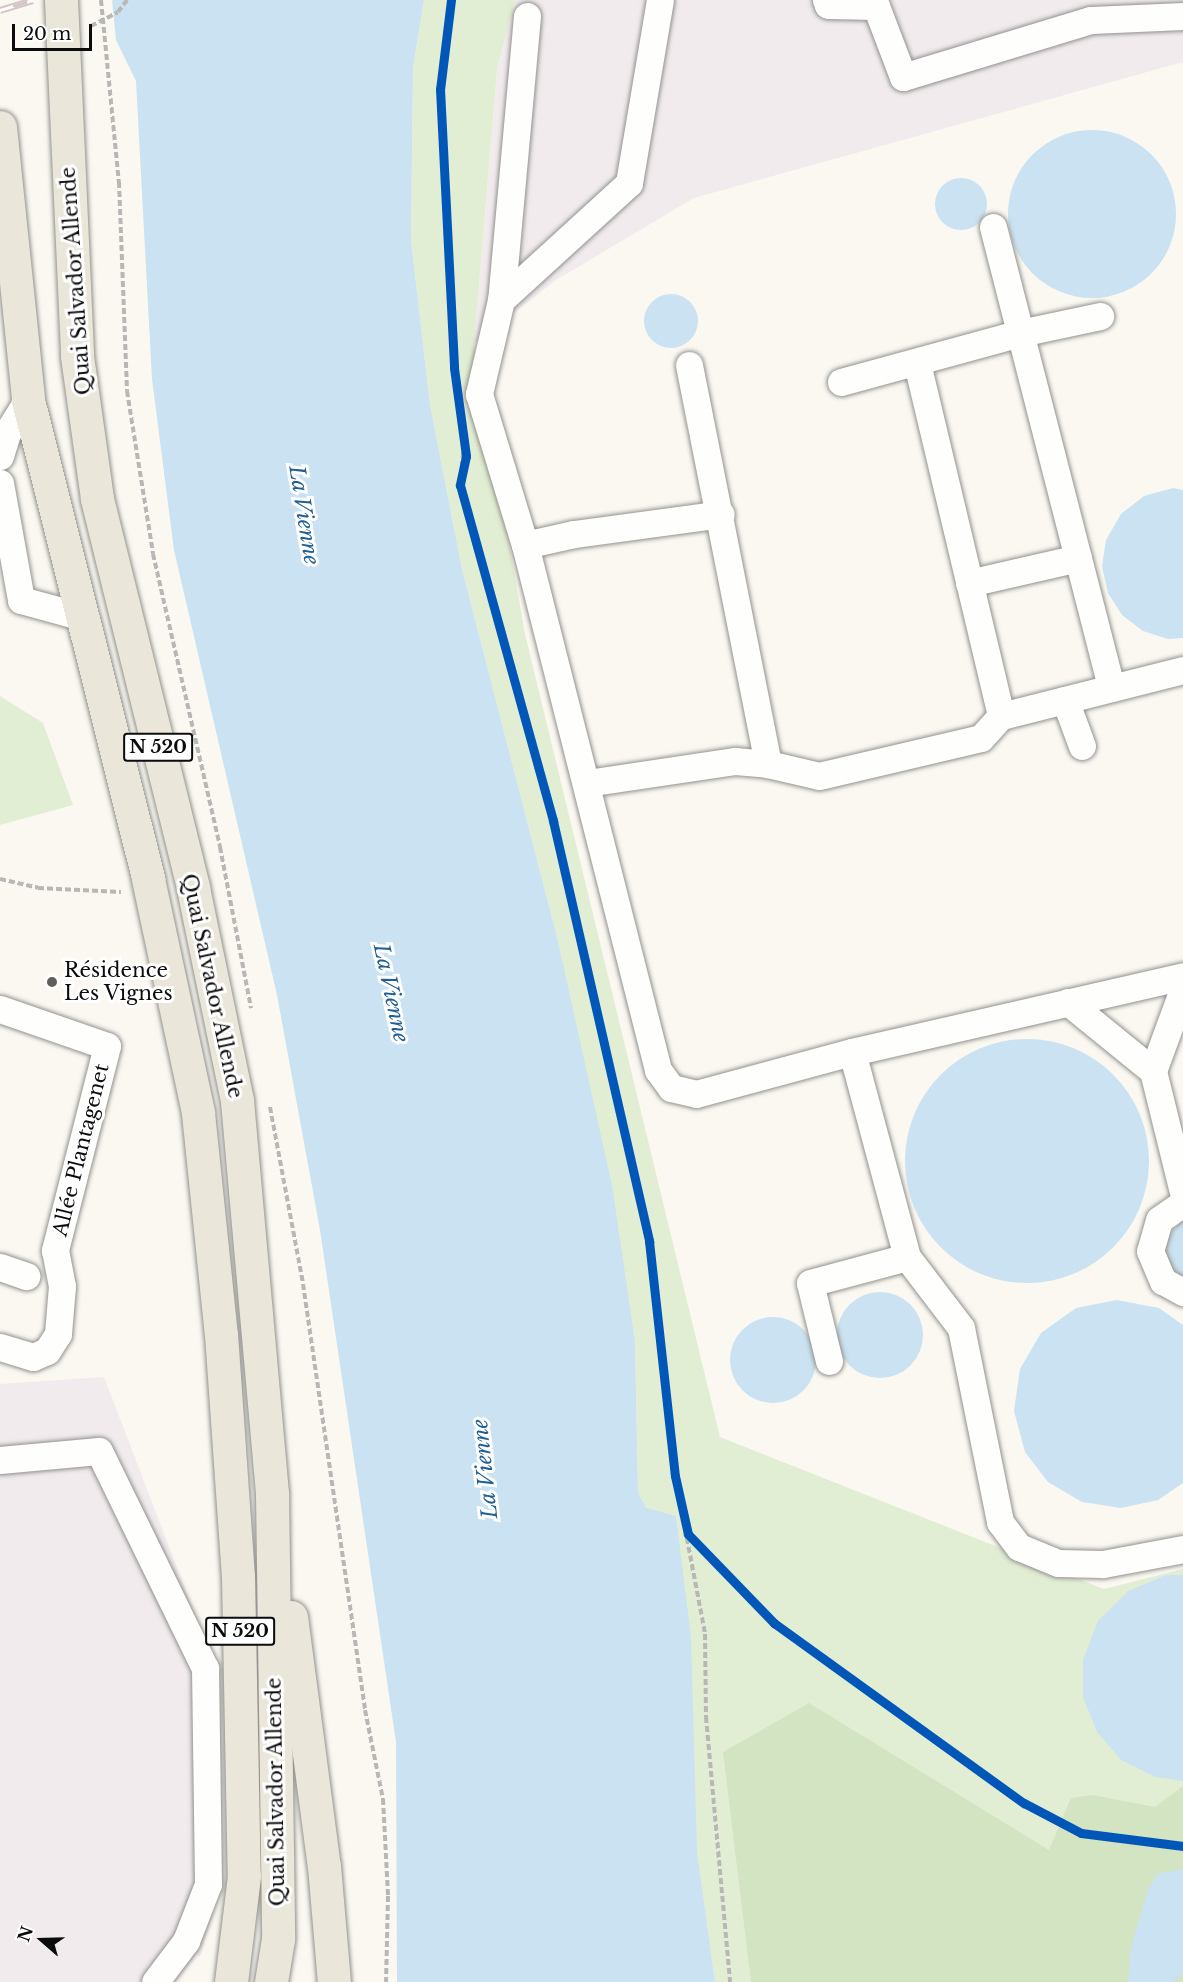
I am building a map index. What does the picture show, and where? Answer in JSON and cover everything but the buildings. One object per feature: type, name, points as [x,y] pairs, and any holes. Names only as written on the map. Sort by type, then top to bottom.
[{"type":"main road","name":"Quai Salvador Allende","points":[[61,0],[77,356],[94,477],[193,888],[237,1101],[272,1493],[278,1939],[270,1982]]},
{"type":"main road","name":"Quai Salvador Allende","points":[[0,127],[28,400],[148,879],[198,1113],[221,1334],[238,1576],[245,1806],[244,1876],[231,1982]]},
{"type":"main road","points":[[272,1493],[322,1844],[334,1982]]},
{"type":"main road","points":[[214,1982],[238,1929]]},
{"type":"lane","points":[[501,300],[629,183],[660,0]]},
{"type":"lane","points":[[826,0],[828,5],[876,6],[903,77],[1091,20],[1183,16]]},
{"type":"lane","points":[[527,16],[501,300],[479,394],[525,545],[658,1070],[671,1088],[696,1094],[852,1052],[1183,976]]},
{"type":"lane","points":[[993,227],[1111,688]]},
{"type":"lane","points":[[841,382],[1020,333],[1100,316]]},
{"type":"lane","points":[[917,363],[1001,716]]},
{"type":"lane","points":[[689,365],[721,514],[768,764]]},
{"type":"lane","points":[[0,456],[8,433],[28,400]]},
{"type":"lane","points":[[0,483],[21,600],[83,617]]},
{"type":"lane","points":[[525,545],[574,534],[721,514]]},
{"type":"lane","points":[[969,583],[1078,558]]},
{"type":"lane","points":[[587,783],[735,761],[768,764],[819,776],[981,738],[1001,716],[1183,670]]},
{"type":"lane","points":[[1065,700],[1082,746]]},
{"type":"lane","points":[[1183,989],[1153,1071],[1183,1192]]},
{"type":"lane","points":[[1068,1002],[1153,1071]]},
{"type":"lane","name":"Allée Plantagenet","points":[[0,1009],[107,1046],[55,1250],[62,1286],[58,1334],[47,1351],[33,1357],[0,1347]]},
{"type":"lane","points":[[852,1052],[907,1257],[961,1328],[1000,1522],[1019,1547],[1058,1563],[1103,1564],[1183,1549]]},
{"type":"lane","points":[[1183,1203],[1159,1220],[1150,1251],[1163,1281],[1183,1292]]},
{"type":"lane","points":[[829,1361],[810,1282],[907,1257]]},
{"type":"lane","points":[[0,1267],[26,1276]]},
{"type":"lane","points":[[0,1460],[99,1451],[205,1668],[208,1884],[186,1941],[155,1982]]},
{"type":"path","points":[[89,26],[101,24],[118,12],[127,0]]},
{"type":"path","points":[[451,0],[440,89],[456,379]]},
{"type":"path","points":[[463,434],[466,456],[460,485],[553,821],[649,1241],[675,1476],[688,1534],[705,1634],[706,1716],[730,1982]]},
{"type":"path","points":[[215,854],[221,852]]},
{"type":"path","points":[[0,879],[38,888],[131,892]]},
{"type":"path","points":[[688,1534],[774,1623],[1024,1803],[1081,1833],[1183,1846]]},
{"type":"shaded area","points":[[515,0],[1183,0],[1183,62],[694,198],[556,280],[474,344],[497,70]]},
{"type":"shaded area","points":[[104,1377],[214,1664],[220,1869],[212,1917],[200,1956],[196,1955],[177,1982],[0,1982],[0,1384]]},
{"type":"green space","points":[[424,0],[515,0],[497,70],[474,344],[525,634],[720,1437],[1104,1589],[1183,1569],[1183,1982],[715,1982],[646,1508],[638,1492],[635,1342],[557,937],[462,569],[430,405],[411,240],[413,67]]},
{"type":"green space","points":[[0,696],[43,723],[73,805],[0,825]]},
{"type":"green space","points":[[809,1703],[1049,1850],[1071,1798],[1093,1795],[1155,1807],[1183,1786],[1183,1982],[751,1982],[723,1752]]},
{"type":"water","name":"La Vienne","points":[[112,0],[424,0],[413,67],[411,240],[430,405],[462,569],[557,937],[612,1185],[635,1342],[638,1492],[646,1508],[676,1516],[691,1637],[697,1852],[715,1982],[397,1982],[396,1742],[320,1230],[277,995],[174,550],[152,379],[136,81],[116,40]]},
{"type":"water","points":[[1092,130],[1108,131],[1124,136],[1152,154],[1170,182],[1175,198],[1175,230],[1170,246],[1152,274],[1124,292],[1108,297],[1092,298],[1076,297],[1060,292],[1032,274],[1014,246],[1009,230],[1008,214],[1009,198],[1014,182],[1032,154],[1060,136],[1076,131]]},
{"type":"water","points":[[956,178],[966,178],[980,185],[987,204],[980,223],[966,230],[956,230],[946,226],[939,219],[935,209],[935,199],[939,189],[946,182]]},
{"type":"water","points":[[671,294],[681,296],[690,302],[696,311],[698,321],[696,331],[690,340],[681,346],[671,348],[661,346],[652,340],[646,331],[644,321],[646,311],[652,302],[661,296]]},
{"type":"water","points":[[1173,488],[1183,490],[1183,638],[1168,639],[1143,631],[1122,615],[1108,593],[1102,566],[1106,540],[1121,514],[1144,496]]},
{"type":"water","points":[[1027,1039],[1051,1042],[1074,1049],[1095,1060],[1113,1075],[1128,1093],[1139,1114],[1146,1137],[1149,1161],[1146,1185],[1139,1208],[1128,1229],[1113,1247],[1095,1262],[1074,1273],[1051,1280],[1027,1283],[1003,1280],[980,1273],[959,1262],[941,1247],[926,1229],[915,1208],[908,1185],[905,1161],[908,1137],[915,1114],[926,1093],[941,1075],[959,1060],[980,1049],[1003,1042]]},
{"type":"water","points":[[1183,1219],[1183,1281],[1176,1276],[1164,1252],[1166,1238]]},
{"type":"water","points":[[880,1292],[904,1299],[916,1311],[923,1335],[916,1359],[904,1371],[880,1378],[856,1371],[844,1359],[837,1335],[844,1311],[856,1299]]},
{"type":"water","points":[[1117,1300],[1159,1308],[1183,1325],[1183,1483],[1158,1500],[1121,1508],[1082,1502],[1048,1482],[1025,1452],[1014,1411],[1020,1369],[1041,1333],[1076,1308]]},
{"type":"water","points":[[773,1317],[789,1321],[803,1330],[812,1344],[816,1360],[812,1376],[803,1390],[789,1399],[773,1403],[757,1399],[743,1390],[734,1376],[730,1360],[734,1344],[743,1330],[757,1321]]},
{"type":"water","points":[[1166,1575],[1183,1575],[1183,1781],[1155,1777],[1121,1760],[1097,1732],[1083,1697],[1083,1660],[1098,1621],[1128,1591]]},
{"type":"water","points":[[1183,1869],[1183,1974],[1173,1982],[1128,1982],[1131,1947],[1148,1889],[1158,1874]]},
{"type":"railway","points":[[0,10],[33,0]]},
{"type":"cycle path","points":[[451,0],[440,89],[454,368],[466,456],[460,485],[553,821],[649,1241],[675,1476],[688,1534],[774,1623],[1024,1803],[1081,1833],[1183,1846]]},
{"type":"place","name":"Résidence Les Vignes","points":[[52,982]]}]
